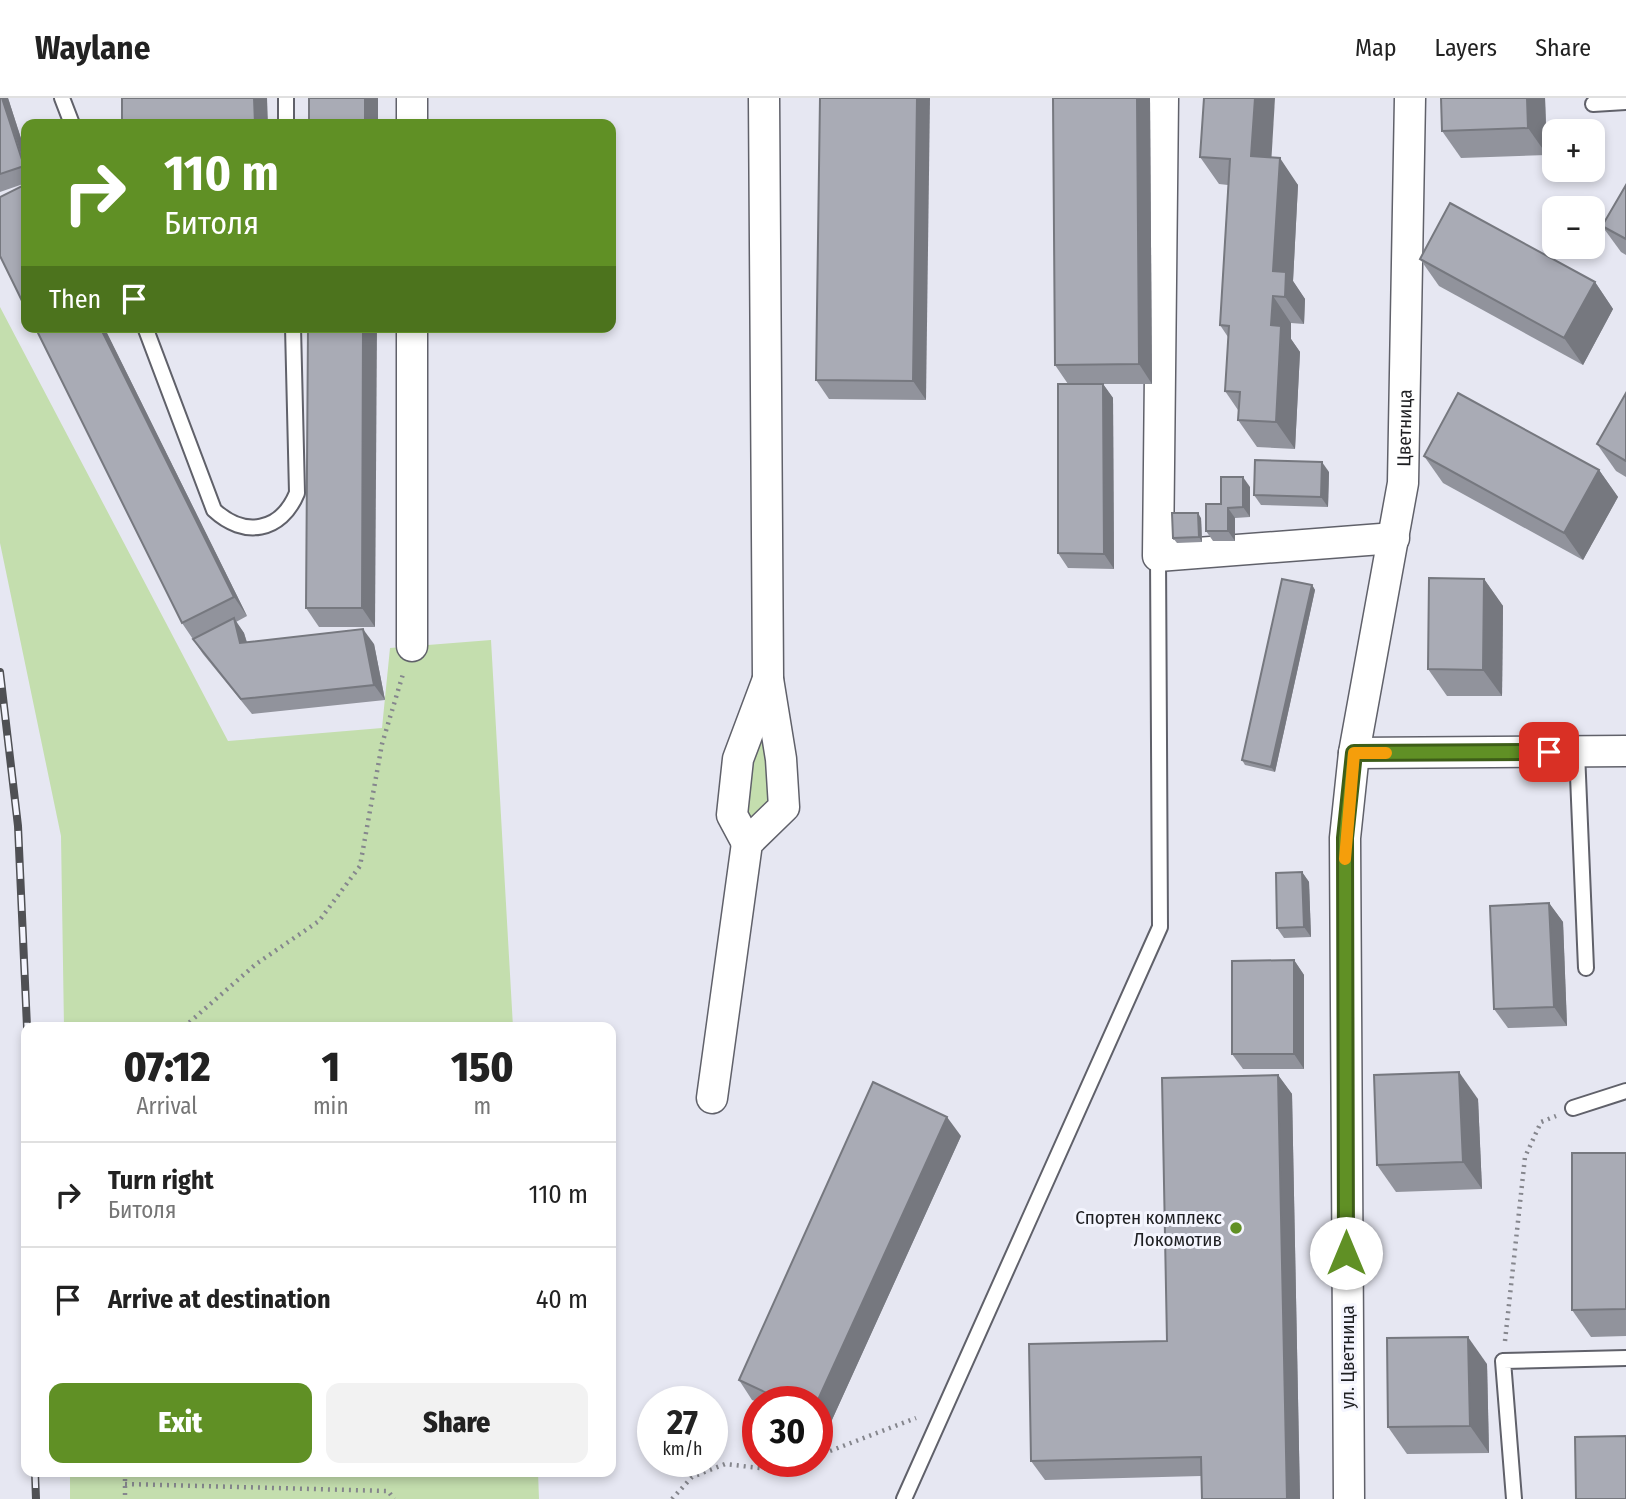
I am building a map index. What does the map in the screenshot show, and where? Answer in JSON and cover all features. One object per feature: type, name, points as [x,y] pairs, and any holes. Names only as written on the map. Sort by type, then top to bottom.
[{"type":"street","points":[[412,98],[412,119]]},
{"type":"street","points":[[747,843],[784,807],[781,759],[768,679],[764,98]]},
{"type":"street","points":[[1163,98],[1158,556],[1394,538]]},
{"type":"street","name":"Цветница","points":[[1354,753],[1403,483],[1410,98]]},
{"type":"street","points":[[412,333],[412,646]]},
{"type":"street","points":[[712,1098],[747,843],[732,815],[738,759],[768,679]]},
{"type":"street","points":[[1354,753],[1626,751]]},
{"type":"street","name":"ул. Цветница","points":[[1349,1499],[1345,838],[1354,753]]},
{"type":"lane","points":[[62,98],[70,119]]},
{"type":"lane","points":[[286,98],[286,119]]},
{"type":"lane","points":[[1594,104],[1626,102]]},
{"type":"lane","points":[[147,333],[214,510],[228,522],[246,528],[273,523],[289,512],[297,493],[293,333]]},
{"type":"lane","points":[[904,1499],[1160,927],[1158,556]]},
{"type":"lane","points":[[1577,752],[1586,968]]},
{"type":"lane","points":[[1573,1108],[1626,1091]]},
{"type":"lane","points":[[1514,1499],[1503,1361],[1626,1358]]},
{"type":"path","points":[[190,1022],[256,964],[319,921],[360,866],[382,744],[412,646]]},
{"type":"path","points":[[1503,1361],[1525,1157],[1541,1122],[1573,1108]]},
{"type":"path","points":[[833,1450],[946,1406]]},
{"type":"path","points":[[672,1499],[692,1477],[725,1464],[742,1466]]},
{"type":"path","points":[[125,1477],[125,1499]]},
{"type":"path","points":[[125,1484],[388,1491],[394,1499]]},
{"type":"green space","points":[[0,307],[228,741],[382,728],[390,648],[491,640],[513,1022],[64,1022],[61,836],[0,543]]},
{"type":"green space","points":[[772,724],[781,798],[743,829],[753,729]]},
{"type":"green space","points":[[70,1477],[538,1477],[539,1499],[70,1499]]},
{"type":"building","points":[[2,98],[21,157],[21,167],[0,174]]},
{"type":"building","points":[[122,98],[254,98],[255,119],[122,119]]},
{"type":"building","points":[[309,98],[365,98],[365,119],[309,119]]},
{"type":"building","points":[[820,98],[917,98],[913,381],[816,380]]},
{"type":"building","points":[[1053,98],[1137,98],[1139,364],[1055,365]]},
{"type":"building","points":[[1204,98],[1255,98],[1251,156],[1280,158],[1273,271],[1286,272],[1285,297],[1273,296],[1271,325],[1281,326],[1276,422],[1238,420],[1240,392],[1225,391],[1229,326],[1220,325],[1230,159],[1200,157]]},
{"type":"building","points":[[1441,98],[1527,98],[1528,128],[1442,131]]},
{"type":"building","points":[[1626,185],[1626,239],[1605,228],[1605,221]]},
{"type":"building","points":[[21,186],[21,299],[0,256],[0,197]]},
{"type":"building","points":[[1450,203],[1542,253],[1542,259],[1553,259],[1595,282],[1564,338],[1420,259]]},
{"type":"building","points":[[38,333],[103,333],[234,597],[182,623]]},
{"type":"building","points":[[308,333],[363,333],[362,608],[306,608]]},
{"type":"building","points":[[1058,384],[1103,384],[1104,554],[1058,553]]},
{"type":"building","points":[[1458,393],[1599,470],[1564,533],[1424,456]]},
{"type":"building","points":[[1626,393],[1626,461],[1597,444]]},
{"type":"building","points":[[1255,460],[1322,462],[1321,497],[1254,495]]},
{"type":"building","points":[[1221,477],[1243,477],[1243,507],[1228,508],[1228,531],[1206,531],[1206,504],[1221,504]]},
{"type":"building","points":[[1172,513],[1198,513],[1199,537],[1173,538]]},
{"type":"building","points":[[1429,578],[1484,579],[1483,670],[1428,669]]},
{"type":"building","points":[[1282,579],[1312,585],[1271,767],[1242,760]]},
{"type":"building","points":[[234,618],[240,643],[363,629],[374,685],[241,699],[193,639]]},
{"type":"building","points":[[1302,872],[1304,927],[1277,928],[1276,873]]},
{"type":"building","points":[[1549,903],[1554,1007],[1494,1009],[1490,906]]},
{"type":"building","points":[[1294,960],[1294,1054],[1232,1054],[1232,961]]},
{"type":"building","points":[[1459,1072],[1463,1162],[1377,1165],[1374,1075]]},
{"type":"building","name":"Спортен комплекс Локомотив","points":[[1278,1075],[1287,1499],[1202,1499],[1201,1457],[1031,1461],[1029,1344],[1167,1341],[1162,1078]]},
{"type":"building","points":[[873,1082],[947,1117],[824,1386],[752,1386],[739,1380]]},
{"type":"building","points":[[1572,1153],[1626,1153],[1626,1309],[1572,1310]]},
{"type":"building","points":[[1468,1337],[1470,1426],[1388,1427],[1387,1338]]},
{"type":"building","points":[[1626,1436],[1626,1499],[1576,1499],[1575,1437]]},
{"type":"railway","points":[[0,672],[18,826],[27,1022]]},
{"type":"railway","points":[[35,1477],[36,1499]]},
{"type":"slow traffic","points":[[1345,859],[1354,753],[1386,753]]},
{"type":"place","name":"Спортен комплекс Локомотив","points":[[1236,1228]]},
{"type":"route","points":[[1346,1253],[1345,838],[1354,753],[1549,752]]}]
